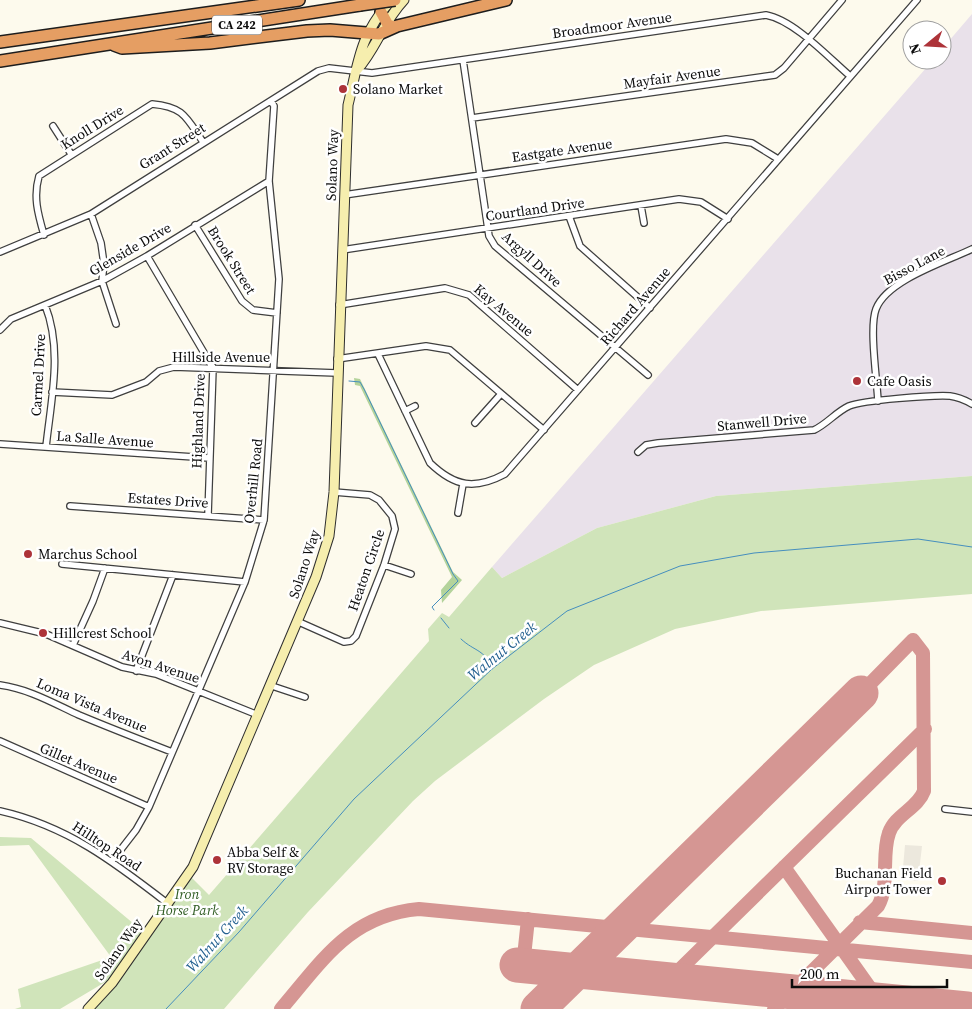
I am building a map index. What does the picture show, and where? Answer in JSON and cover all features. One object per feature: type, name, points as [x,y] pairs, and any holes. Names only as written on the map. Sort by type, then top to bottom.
[{"type":"highway","points":[[186,16],[209,7],[251,0]]},
{"type":"highway","name":"CA 242","points":[[0,42],[299,0]]},
{"type":"highway","name":"CA 242","points":[[0,61],[114,45],[395,0]]},
{"type":"highway","points":[[114,45],[122,48],[210,43],[307,32],[373,33],[387,20],[506,0]]},
{"type":"street","points":[[387,20],[392,0]]},
{"type":"street","points":[[357,70],[358,58],[373,33],[404,0]]},
{"type":"street","name":"Mayfair Avenue","points":[[472,118],[775,75],[784,68],[842,0]]},
{"type":"street","name":"Richard Avenue","points":[[378,354],[430,463],[442,475],[463,484],[488,483],[504,474],[917,0]]},
{"type":"street","name":"Broadmoor Avenue","points":[[357,70],[372,73],[766,15],[777,17],[808,40],[850,76]]},
{"type":"street","name":"Argyll Drive","points":[[463,60],[488,228],[496,246],[648,375]]},
{"type":"street","name":"Grant Street","points":[[0,252],[91,214],[203,142],[323,69],[357,70]]},
{"type":"street","name":"Solano Way","points":[[88,1009],[112,983],[193,867],[299,622],[329,536],[334,492],[337,359],[348,106],[357,70]]},
{"type":"street","name":"Overhill Road","points":[[112,861],[136,830],[149,807],[244,582],[264,520],[279,279],[269,181],[274,106],[271,101]]},
{"type":"street","name":"Knoll Drive","points":[[44,235],[36,204],[35,190],[39,176],[152,104],[171,106],[186,116],[203,142]]},
{"type":"street","points":[[53,126],[71,154]]},
{"type":"street","name":"Eastgate Avenue","points":[[344,195],[726,139],[752,143],[778,159]]},
{"type":"street","name":"Glenside Drive","points":[[0,330],[10,319],[102,281],[147,256],[269,181]]},
{"type":"street","name":"Courtland Drive","points":[[342,250],[679,199],[700,202],[728,219]]},
{"type":"street","points":[[641,206],[644,223]]},
{"type":"street","points":[[91,214],[101,243],[104,264],[102,281],[116,324]]},
{"type":"street","points":[[569,216],[580,246],[650,308]]},
{"type":"street","name":"Brook Street","points":[[196,225],[242,301],[253,310],[277,313]]},
{"type":"street","name":"Bisso Lane","points":[[878,401],[874,322],[876,308],[880,301],[893,287],[972,249]]},
{"type":"street","name":"Highland Drive","points":[[147,256],[213,368],[208,515]]},
{"type":"street","name":"Kay Avenue","points":[[339,306],[445,288],[469,294],[578,390]]},
{"type":"street","name":"Carmel Drive","points":[[45,305],[56,341],[46,447]]},
{"type":"street","points":[[337,359],[426,346],[450,350],[544,430]]},
{"type":"street","name":"Hillside Avenue","points":[[52,392],[112,395],[146,382],[158,371],[174,367],[337,373]]},
{"type":"street","points":[[474,423],[500,394]]},
{"type":"street","name":"Stanwell Drive","points":[[638,452],[646,445],[658,443],[814,430],[824,426],[850,406],[878,401],[947,396],[972,404]]},
{"type":"street","points":[[405,411],[416,406]]},
{"type":"street","name":"La Salle Avenue","points":[[0,444],[209,458]]},
{"type":"street","points":[[458,513],[463,484]]},
{"type":"street","name":"Heaton Circle","points":[[299,622],[344,642],[352,641],[356,636],[384,565],[395,529],[392,516],[386,506],[370,495],[334,492]]},
{"type":"street","name":"Estates Drive","points":[[70,506],[264,520]]},
{"type":"street","points":[[62,564],[244,582]]},
{"type":"street","points":[[384,565],[411,574]]},
{"type":"street","points":[[74,645],[94,601],[105,568]]},
{"type":"street","points":[[136,671],[173,575]]},
{"type":"street","name":"Avon Avenue","points":[[0,624],[46,634],[122,668],[156,674],[258,716]]},
{"type":"street","name":"Loma Vista Avenue","points":[[0,685],[16,687],[38,695],[172,752]]},
{"type":"street","points":[[272,686],[305,697]]},
{"type":"street","name":"Gillet Avenue","points":[[0,741],[149,807]]},
{"type":"street","points":[[945,809],[972,812]]},
{"type":"street","name":"Hilltop Road","points":[[0,811],[64,832],[112,861],[167,903]]},
{"type":"shaded area","points":[[972,14],[972,476],[716,496],[597,528],[502,578],[492,567],[924,70],[952,70],[952,37]]},
{"type":"shaded area","points":[[905,845],[922,846],[918,881],[902,879]]},
{"type":"green space","points":[[354,378],[360,379],[453,572],[462,580],[442,603],[441,590],[452,577],[360,386],[355,385]]},
{"type":"green space","name":"Iron Horse Park","points":[[972,476],[972,594],[761,611],[675,629],[594,665],[544,699],[435,781],[413,801],[308,912],[224,1009],[88,1009],[117,975],[60,1009],[15,1009],[21,1007],[18,989],[111,957],[29,845],[0,846],[0,837],[31,838],[146,934],[188,874],[209,895],[429,641],[428,629],[442,613],[449,617],[492,567],[502,578],[597,528],[716,496]]},
{"type":"waterway","points":[[349,381],[360,382],[364,389],[458,581],[432,607],[434,610]]},
{"type":"waterway","name":"Walnut Creek","points":[[166,1009],[239,932],[354,799],[492,669],[567,611],[680,566],[754,553],[918,539],[972,547]]},
{"type":"waterway","points":[[441,618],[449,628]]},
{"type":"waterway","points":[[461,639],[483,654],[492,669]]},
{"type":"taxiway","points":[[774,1009],[878,906],[884,889],[889,833],[896,821],[917,802],[924,791],[923,653],[913,640],[861,693]]},
{"type":"taxiway","points":[[669,980],[925,729]]},
{"type":"taxiway","points":[[784,867],[885,1009]]},
{"type":"taxiway","points":[[281,1009],[325,957],[356,930],[374,920],[395,913],[419,909],[972,962]]},
{"type":"taxiway","points":[[523,966],[528,919]]},
{"type":"taxiway","points":[[860,922],[972,933]]},
{"type":"taxiway","points":[[814,1009],[815,994]]},
{"type":"runway","points":[[538,1009],[861,693]]},
{"type":"runway","points":[[517,965],[967,1009]]},
{"type":"place","name":"Solano Market","points":[[343,89]]},
{"type":"place","name":"Cafe Oasis","points":[[857,381]]},
{"type":"place","name":"Marchus School","points":[[28,554]]},
{"type":"place","name":"Hillcrest School","points":[[43,633]]},
{"type":"place","name":"Abba Self & RV Storage","points":[[217,860]]},
{"type":"place","name":"Buchanan Field Airport Tower","points":[[942,881]]}]
